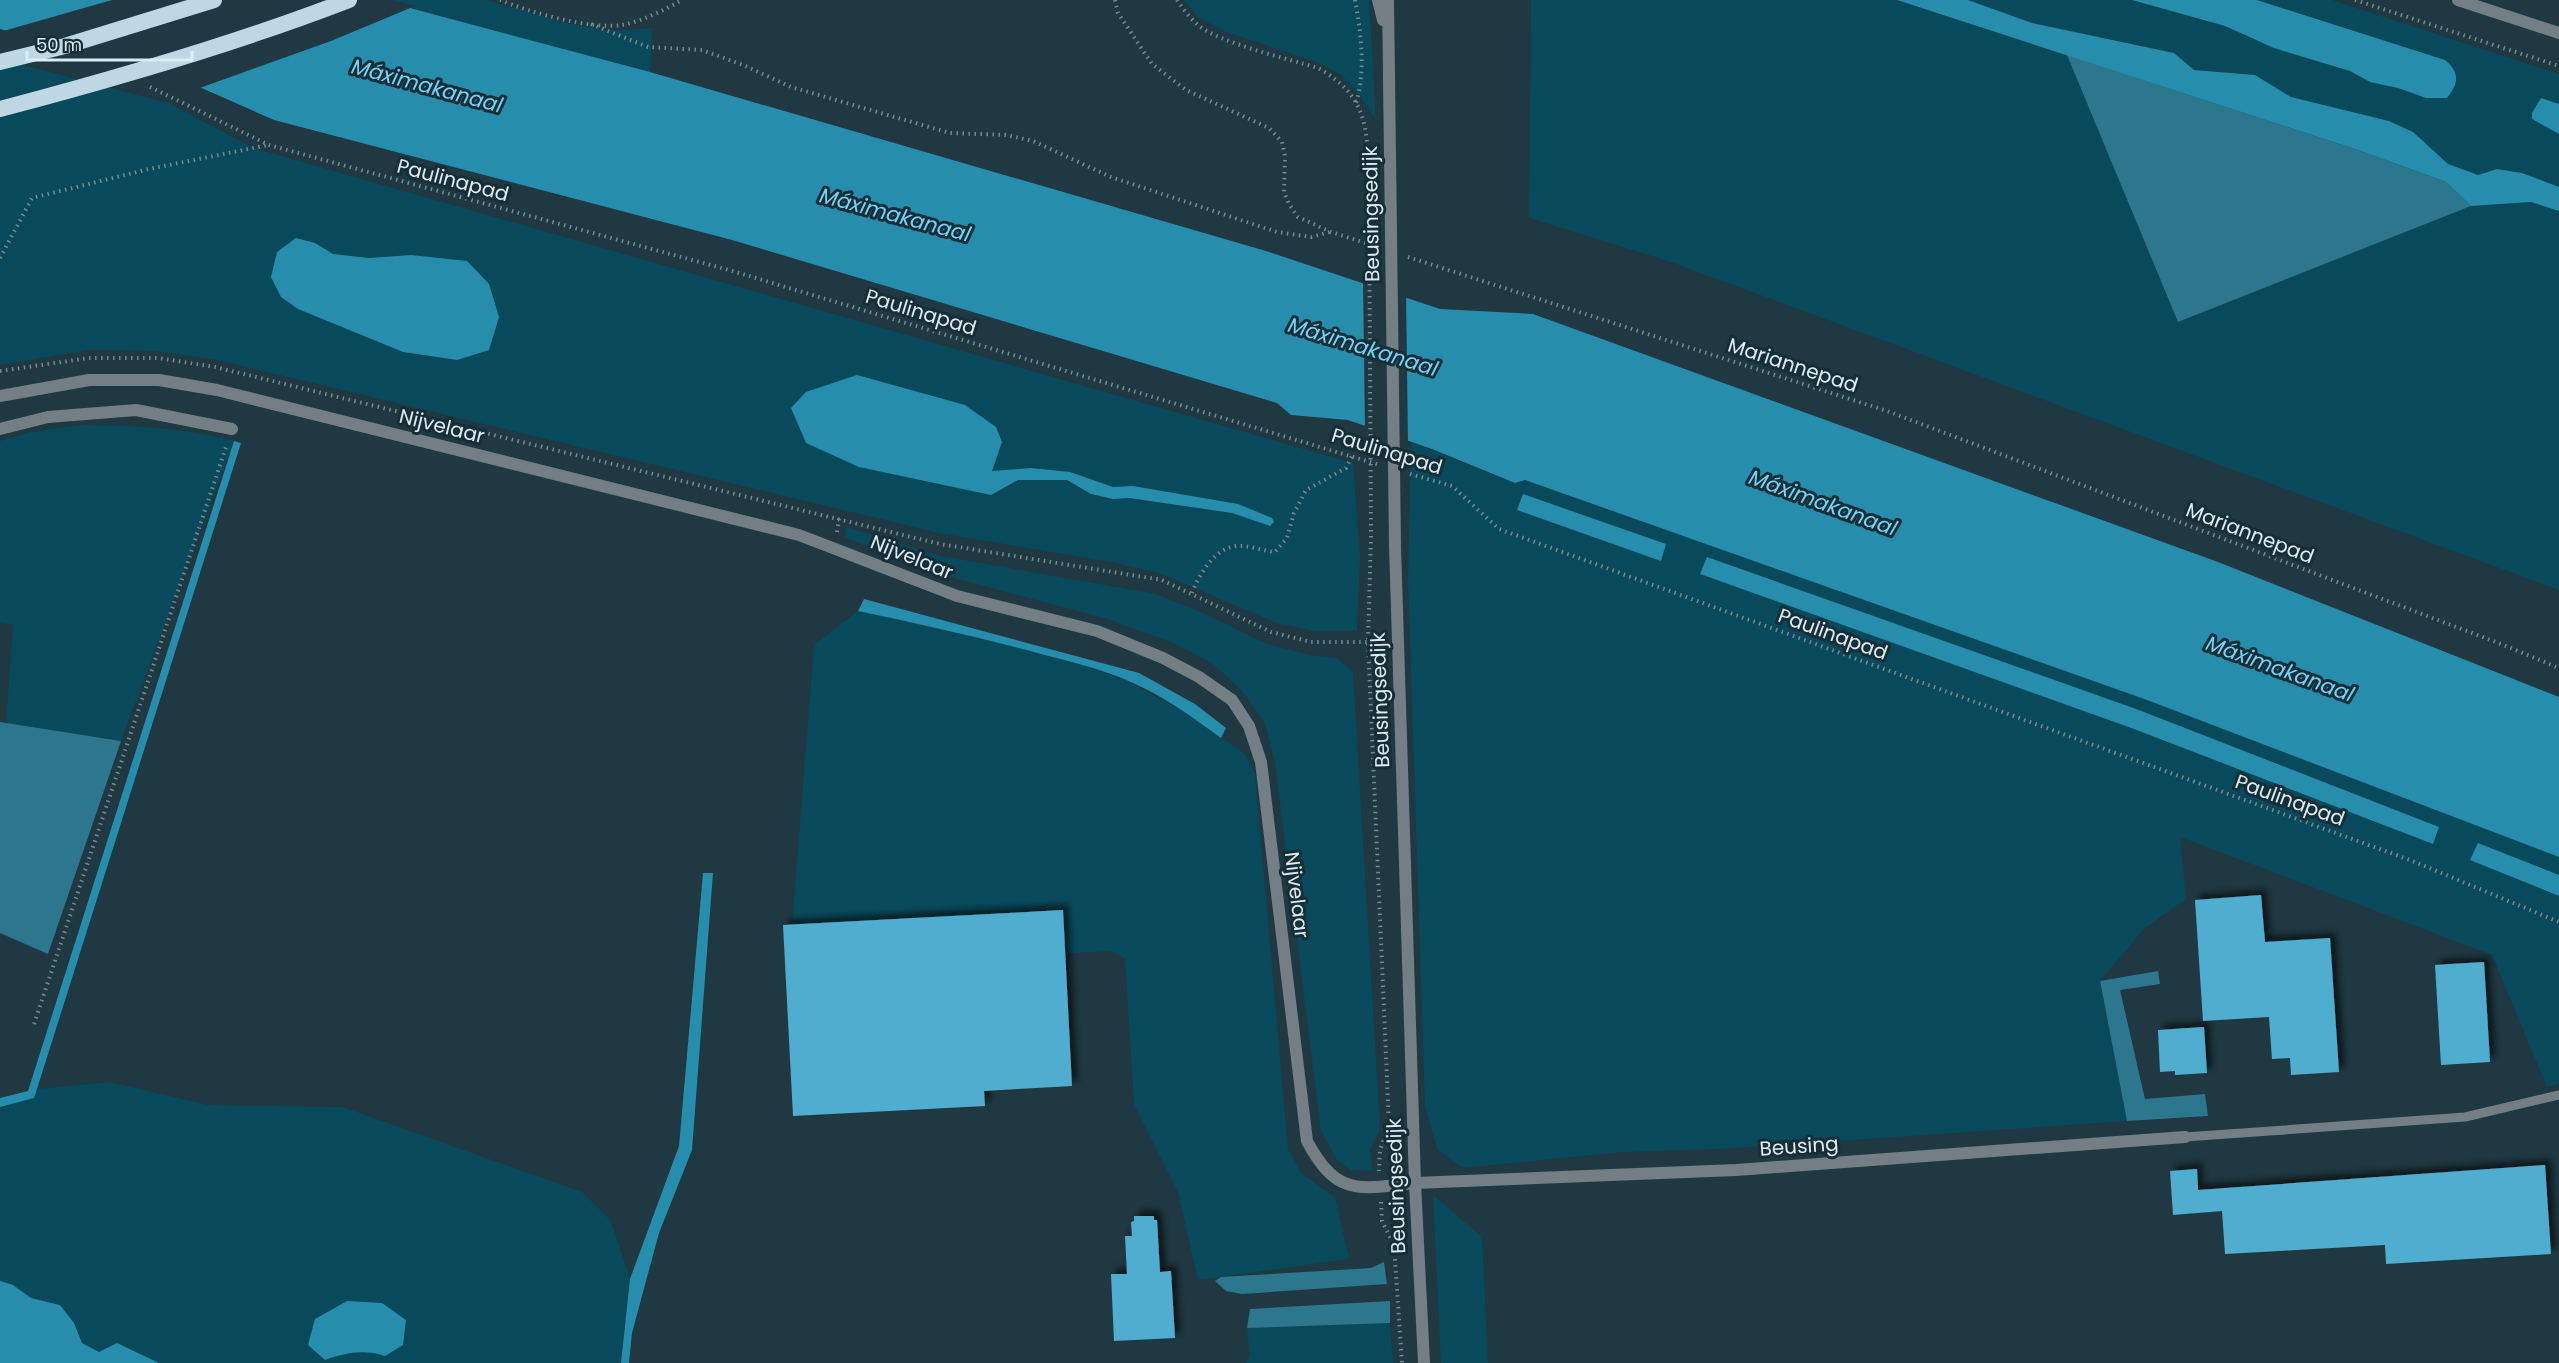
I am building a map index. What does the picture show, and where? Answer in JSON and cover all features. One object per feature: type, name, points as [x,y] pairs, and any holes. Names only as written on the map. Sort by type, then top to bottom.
[{"type":"highway","points":[[2,62],[65,46],[214,0]]},
{"type":"highway","points":[[0,109],[144,71],[281,26],[349,0]]},
{"type":"street","name":"Beusingsedijk","points":[[1378,0],[1387,36]]},
{"type":"street","name":"Beusingsedijk","points":[[1388,0],[1395,546],[1415,1183],[1424,1363]]},
{"type":"street","points":[[2458,0],[2559,33]]},
{"type":"street","name":"Nijvelaar","points":[[0,396],[88,380],[159,380],[217,390],[799,534],[957,596],[1097,631],[1163,658],[1199,677],[1232,700],[1249,726],[1261,762],[1307,1141],[1320,1164],[1345,1185],[1381,1187],[1415,1183]]},
{"type":"street","points":[[0,429],[48,417],[136,410],[232,429]]},
{"type":"street","name":"Beusing","points":[[1415,1183],[1736,1170],[2185,1137]]},
{"type":"lane","points":[[2185,1137],[2465,1117],[2559,1095]]},
{"type":"path","points":[[500,0],[526,11],[591,24],[622,25],[659,12],[682,0]]},
{"type":"path","points":[[1115,0],[1118,13],[1152,64],[1186,90],[1269,128],[1282,142],[1285,156],[1284,192],[1298,217],[1331,232],[1385,249]]},
{"type":"path","points":[[1177,0],[1199,27],[1224,38],[1318,68],[1332,76],[1356,103],[1360,91],[1360,31],[1355,0]]},
{"type":"path","points":[[2355,0],[2559,66]]},
{"type":"path","points":[[591,24],[648,46],[702,50],[743,65],[791,87],[950,133],[1006,135],[1033,141],[1111,177],[1277,232],[1311,237],[1331,232]]},
{"type":"path","name":"Beusingsedijk","points":[[1356,103],[1365,122],[1368,175],[1371,538],[1368,642],[1389,1125],[1380,1150],[1382,1221],[1394,1245],[1402,1363]]},
{"type":"path","name":"Paulinapad","points":[[0,258],[32,198],[148,169],[269,145],[729,270],[1385,466]]},
{"type":"path","name":"Mariannepad","points":[[1407,256],[1887,411],[2559,668]]},
{"type":"path","points":[[34,1024],[232,429]]},
{"type":"path","points":[[1192,593],[1199,574],[1213,558],[1235,546],[1275,552],[1287,538],[1294,513],[1306,490],[1346,468],[1352,456]]},
{"type":"path","name":"Paulinapad","points":[[1407,473],[1452,486],[1499,529],[2399,856],[2559,922]]},
{"type":"path","name":"Nijvelaar","points":[[839,518],[940,544],[1162,580],[1271,632],[1311,642],[1368,642]]},
{"type":"shaded area","points":[[380,0],[486,0],[566,23],[609,31],[652,28],[650,72]]},
{"type":"shaded area","points":[[1184,0],[1369,0],[1376,120],[1357,92],[1341,75],[1319,63],[1226,32],[1198,17]]},
{"type":"shaded area","points":[[1531,0],[1897,0],[2067,55],[2178,322],[2471,206],[2531,202],[2559,211],[2559,590],[1668,261],[1529,218]]},
{"type":"shaded area","points":[[1968,0],[2132,0],[2225,26],[2250,38],[2350,71],[2370,82],[2398,88],[2445,60],[2257,0],[2332,0],[2559,74],[2559,104],[2541,98],[2532,119],[2559,134],[2559,187],[2522,173],[2497,169],[2478,175],[2447,164],[2413,132],[2389,121],[2291,97],[2255,75],[2194,70],[2174,53],[2032,23]]},
{"type":"shaded area","points":[[2067,55],[2358,150],[2446,182],[2471,206],[2178,322]]},
{"type":"shaded area","points":[[0,59],[168,103],[254,148],[1353,463],[1360,557],[1357,631],[1314,631],[1276,623],[1162,574],[1111,562],[939,533],[217,360],[157,351],[88,350],[0,365]],"holes":[[[315,243],[333,254],[369,258],[411,255],[457,360],[403,352],[298,309]],[[965,405],[1002,442],[991,471],[1070,472],[1113,487],[1133,486],[1274,522],[1270,526],[1232,513],[1129,498],[1113,499],[1091,494],[1067,480],[1018,480],[991,495]]]},
{"type":"shaded area","points":[[82,425],[177,430],[234,441],[121,741],[6,723],[13,625],[0,623],[0,441],[31,432]]},
{"type":"shaded area","points":[[1411,442],[1515,483],[1525,480],[2147,700],[2559,857],[2559,875],[2478,843],[2471,860],[2559,896],[2559,1084],[2547,1087],[2492,955],[2180,837],[2186,899],[2145,928],[2100,981],[2127,1121],[1719,1149],[1622,1152],[1463,1168],[1437,1149],[1425,1106],[1408,579]],"holes":[[[1523,494],[1666,544],[1666,545],[1517,510]],[[1707,557],[2139,710],[2439,827],[2433,844],[2134,729],[1700,574]]]},
{"type":"shaded area","points":[[846,527],[941,556],[1156,594],[1199,611],[1267,644],[1310,655],[1337,658],[1353,673],[1380,1128],[1370,1150],[1372,1171],[1351,1170],[1337,1160],[1321,1131],[1275,762],[1265,723],[1240,689],[1212,663],[1171,642],[1104,618],[939,574],[845,537]]},
{"type":"shaded area","points":[[858,611],[977,636],[1076,663],[1124,679],[1188,714],[1245,754],[1255,774],[1288,1149],[1302,1174],[1335,1197],[1349,1259],[1198,1280],[1178,1192],[1134,1105],[1125,958],[1111,951],[808,967],[791,939],[814,645]]},
{"type":"shaded area","points":[[0,722],[121,741],[48,954],[0,933]]},
{"type":"shaded area","points":[[2158,971],[2160,984],[2120,990],[2145,1099],[2205,1094],[2208,1116],[2127,1121],[2100,981]]},
{"type":"shaded area","points":[[110,1082],[208,1105],[343,1107],[582,1192],[611,1221],[630,1279],[621,1363],[159,1363],[117,1343],[99,1353],[82,1343],[74,1323],[60,1305],[31,1298],[13,1285],[0,1281],[0,1107],[33,1098],[37,1089]],"holes":[[[406,1320],[371,1351],[342,1354],[325,1360]]]},
{"type":"shaded area","points":[[1433,1195],[1482,1237],[1488,1363],[1441,1363]]},
{"type":"shaded area","points":[[1384,1262],[1387,1284],[1242,1294],[1226,1291],[1215,1281],[1221,1277],[1371,1268]]},
{"type":"shaded area","points":[[1390,1301],[1390,1323],[1247,1328],[1250,1309]]},
{"type":"shaded area","points":[[1390,1323],[1393,1363],[1246,1363],[1250,1356],[1247,1328]]},
{"type":"water","name":"Máximakanaal","points":[[0,0],[380,0],[650,72],[1266,251],[1440,309],[1533,314],[2218,562],[2559,697],[2559,857],[2147,700],[1525,480],[1515,483],[1432,449],[1348,420],[1291,415],[1277,403],[732,240],[274,120],[188,82],[0,29]]},
{"type":"water","points":[[1897,0],[1968,0],[2032,23],[2174,53],[2194,70],[2255,75],[2291,97],[2389,121],[2413,132],[2448,164],[2478,175],[2497,169],[2522,173],[2559,187],[2559,211],[2531,202],[2471,206],[2446,182],[2358,150]]},
{"type":"water","points":[[2132,0],[2257,0],[2445,60],[2453,69],[2456,83],[2447,98],[2426,98],[2398,88],[2370,82],[2350,71],[2274,48],[2225,26]]},
{"type":"water","points":[[2541,98],[2559,104],[2559,134],[2532,119],[2532,113]]},
{"type":"water","points":[[296,238],[315,243],[333,254],[369,258],[411,255],[467,261],[489,284],[499,317],[489,350],[457,360],[403,352],[298,309],[281,297],[271,277],[277,252]]},
{"type":"water","points":[[857,375],[965,405],[996,427],[1002,442],[992,471],[1031,468],[1070,472],[1113,487],[1133,486],[1238,504],[1272,518],[1274,522],[1270,526],[1232,513],[1129,498],[1113,499],[1091,494],[1067,480],[1018,480],[991,495],[859,467],[806,443],[791,408],[806,392]]},
{"type":"water","points":[[234,441],[241,443],[34,1098],[0,1107],[0,1098],[28,1091]]},
{"type":"water","points":[[1523,494],[1666,544],[1661,561],[1517,510]]},
{"type":"water","points":[[1707,557],[2139,710],[2439,827],[2433,844],[2134,729],[1700,574]]},
{"type":"water","points":[[864,599],[1139,673],[1195,704],[1226,728],[1221,738],[1150,691],[1093,668],[972,636],[858,611]]},
{"type":"water","points":[[2478,843],[2559,875],[2559,896],[2470,860]]},
{"type":"water","points":[[703,873],[713,873],[692,1150],[659,1233],[632,1333],[629,1363],[621,1363],[630,1279],[679,1146]]},
{"type":"water","points":[[0,1281],[13,1285],[31,1298],[60,1305],[74,1323],[82,1343],[99,1352],[117,1343],[159,1363],[0,1363]]},
{"type":"water","points":[[347,1301],[382,1303],[406,1320],[403,1345],[385,1356],[355,1353],[325,1360],[308,1345],[315,1319]]},
{"type":"pier","points":[[112,0],[392,0],[415,6],[331,41],[197,89],[0,32]]},
{"type":"pier","points":[[1363,280],[1406,294],[1408,444],[1365,429]]},
{"type":"building","points":[[2261,895],[2265,942],[2330,938],[2339,1072],[2291,1075],[2290,1058],[2272,1059],[2269,1017],[2203,1021],[2195,900]]},
{"type":"building","points":[[1063,910],[1072,1086],[984,1091],[985,1106],[793,1116],[783,925]]},
{"type":"building","points":[[2484,962],[2490,1062],[2441,1065],[2435,965]]},
{"type":"building","points":[[2204,1027],[2207,1073],[2175,1075],[2175,1071],[2160,1072],[2158,1030]]},
{"type":"building","points":[[2545,1165],[2551,1254],[2386,1264],[2385,1245],[2225,1254],[2222,1211],[2173,1215],[2170,1171],[2197,1169],[2198,1190]]},
{"type":"building","points":[[1134,1216],[1154,1216],[1154,1220],[1157,1220],[1160,1272],[1171,1271],[1175,1338],[1114,1341],[1111,1274],[1127,1274],[1125,1236],[1132,1236],[1131,1222],[1134,1221]]}]
